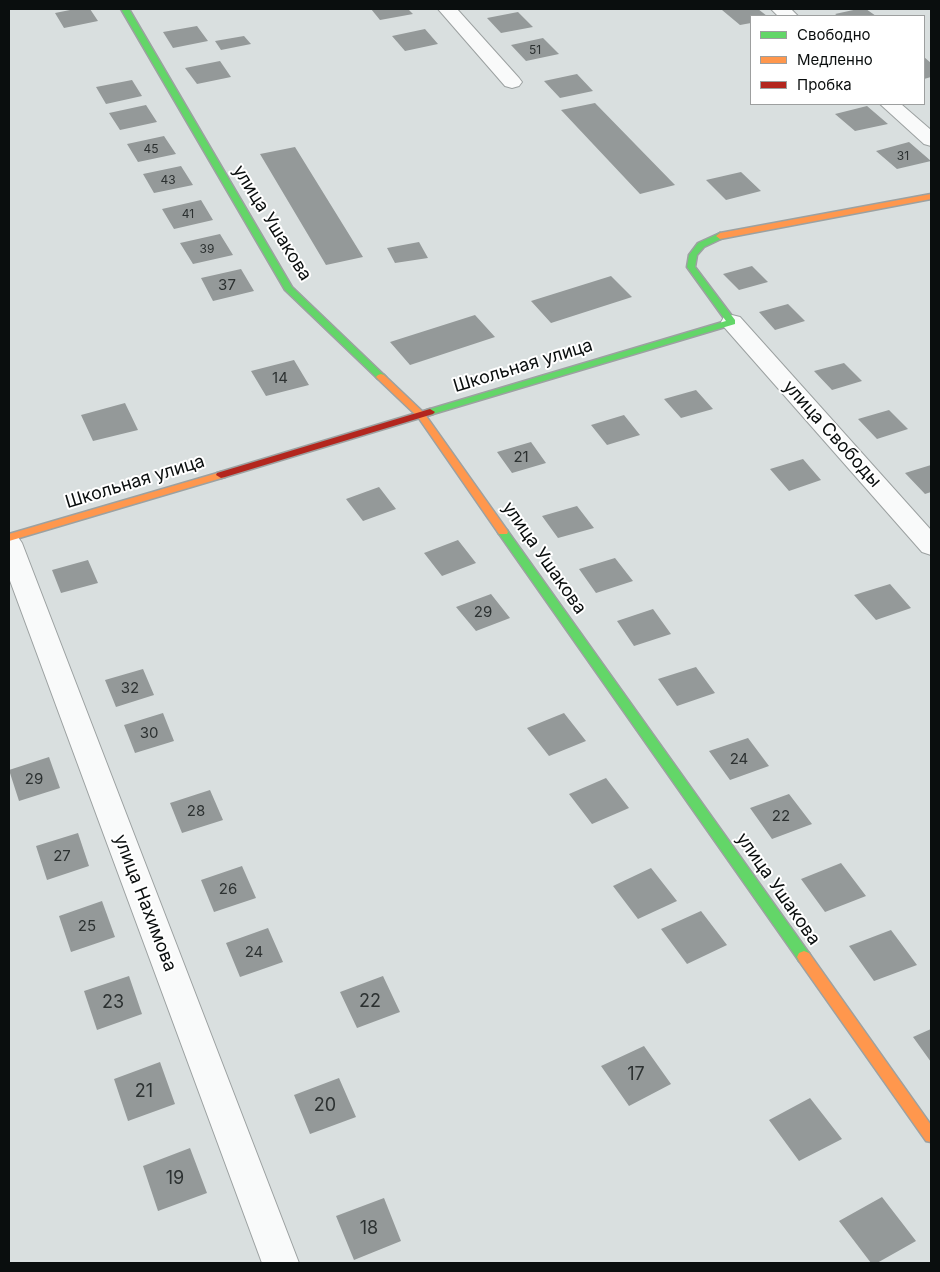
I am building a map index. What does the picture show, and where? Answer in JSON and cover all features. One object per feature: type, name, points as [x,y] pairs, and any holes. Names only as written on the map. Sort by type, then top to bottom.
[{"type":"street","name":"улица Ушакова","points":[[124,9],[288,288],[421,415],[931,1136]]},
{"type":"street","points":[[447,9],[512,82]]},
{"type":"street","points":[[891,105],[931,140]]},
{"type":"street","points":[[732,322],[691,266],[692,255],[701,245],[716,237],[931,196]]},
{"type":"street","name":"Школьная улица","points":[[9,538],[732,322]]},
{"type":"street","name":"улица Свободы","points":[[732,322],[931,546]]},
{"type":"street","name":"улица Нахимова","points":[[9,543],[280,1263]]},
{"type":"building","points":[[75,9],[90,9],[98,21],[64,28],[55,13]]},
{"type":"building","points":[[371,9],[408,9],[413,14],[380,20]]},
{"type":"building","points":[[758,9],[766,15],[750,15],[750,23],[740,25],[722,10]]},
{"type":"building","points":[[866,9],[875,15],[836,15],[835,14]]},
{"type":"building","points":[[518,12],[533,27],[501,33],[487,18]]},
{"type":"building","points":[[197,26],[208,41],[173,48],[163,32]]},
{"type":"building","points":[[425,29],[438,44],[405,51],[392,36]]},
{"type":"building","points":[[244,36],[251,44],[221,50],[215,41]]},
{"type":"building","points":[[543,38],[559,54],[526,61],[511,45]]},
{"type":"building","points":[[925,58],[931,63],[931,77],[925,79]]},
{"type":"building","points":[[220,61],[231,77],[197,84],[185,68]]},
{"type":"building","points":[[577,74],[593,91],[560,98],[544,81]]},
{"type":"building","points":[[132,80],[142,96],[106,104],[96,87]]},
{"type":"building","points":[[595,103],[675,185],[640,194],[561,110]]},
{"type":"building","points":[[146,105],[157,122],[120,130],[109,113]]},
{"type":"building","points":[[867,106],[888,124],[855,131],[835,114]]},
{"type":"building","points":[[164,136],[176,154],[138,162],[127,144]]},
{"type":"building","points":[[909,142],[931,161],[897,169],[876,151]]},
{"type":"building","points":[[295,147],[363,257],[326,265],[260,154]]},
{"type":"building","points":[[181,166],[193,185],[154,193],[143,174]]},
{"type":"building","points":[[741,172],[761,191],[726,200],[706,180]]},
{"type":"building","points":[[201,200],[213,220],[174,229],[162,209]]},
{"type":"building","points":[[220,234],[233,255],[193,264],[180,243]]},
{"type":"building","points":[[419,242],[428,258],[395,263],[387,248]]},
{"type":"building","points":[[752,266],[768,282],[739,290],[723,274]]},
{"type":"building","points":[[241,269],[254,291],[213,301],[201,278]]},
{"type":"building","points":[[611,276],[632,297],[551,323],[531,301]]},
{"type":"building","points":[[788,304],[805,321],[775,330],[759,312]]},
{"type":"building","points":[[475,315],[495,337],[410,365],[390,342]]},
{"type":"building","points":[[294,360],[309,385],[266,396],[251,371]]},
{"type":"building","points":[[844,363],[862,381],[832,390],[814,371]]},
{"type":"building","points":[[696,390],[713,409],[681,418],[664,399]]},
{"type":"building","points":[[125,403],[138,430],[93,441],[81,415]]},
{"type":"building","points":[[889,410],[908,429],[877,439],[858,419]]},
{"type":"building","points":[[624,415],[640,435],[607,445],[591,425]]},
{"type":"building","points":[[531,442],[546,463],[512,473],[497,452]]},
{"type":"building","points":[[803,459],[821,480],[789,491],[770,469]]},
{"type":"building","points":[[931,465],[931,492],[925,494],[905,473]]},
{"type":"building","points":[[379,487],[396,509],[363,521],[346,499]]},
{"type":"building","points":[[577,506],[594,528],[558,538],[542,516]]},
{"type":"building","points":[[458,540],[476,563],[442,576],[424,553]]},
{"type":"building","points":[[615,558],[633,581],[596,593],[579,569]]},
{"type":"building","points":[[88,560],[98,583],[61,593],[52,570]]},
{"type":"building","points":[[890,584],[911,608],[876,620],[854,595]]},
{"type":"building","points":[[491,594],[510,618],[476,631],[456,607]]},
{"type":"building","points":[[653,609],[671,634],[634,646],[617,621]]},
{"type":"building","points":[[696,667],[715,693],[677,706],[658,679]]},
{"type":"building","points":[[143,669],[154,695],[116,707],[105,680]]},
{"type":"building","points":[[163,713],[174,741],[135,753],[124,725]]},
{"type":"building","points":[[564,713],[586,741],[549,756],[527,728]]},
{"type":"building","points":[[748,738],[769,766],[730,780],[709,751]]},
{"type":"building","points":[[49,757],[60,788],[19,801],[9,770]]},
{"type":"building","points":[[606,778],[629,808],[592,824],[569,794]]},
{"type":"building","points":[[210,790],[223,820],[182,833],[170,803]]},
{"type":"building","points":[[789,794],[812,824],[772,839],[750,808]]},
{"type":"building","points":[[78,833],[89,866],[47,880],[36,846]]},
{"type":"building","points":[[841,863],[866,896],[825,912],[801,879]]},
{"type":"building","points":[[242,866],[256,898],[214,912],[201,880]]},
{"type":"building","points":[[651,868],[677,901],[638,919],[613,886]]},
{"type":"building","points":[[102,901],[115,937],[71,952],[59,916]]},
{"type":"building","points":[[701,911],[727,945],[687,964],[661,929]]},
{"type":"building","points":[[268,928],[283,962],[240,977],[226,943]]},
{"type":"building","points":[[891,930],[917,965],[874,981],[849,946]]},
{"type":"building","points":[[129,976],[142,1014],[97,1030],[84,991]]},
{"type":"building","points":[[383,976],[400,1012],[357,1028],[340,992]]},
{"type":"building","points":[[931,1029],[931,1062],[913,1037]]},
{"type":"building","points":[[644,1046],[671,1084],[629,1106],[601,1066]]},
{"type":"building","points":[[160,1062],[175,1104],[128,1121],[114,1079]]},
{"type":"building","points":[[339,1078],[356,1117],[310,1134],[294,1095]]},
{"type":"building","points":[[810,1098],[842,1139],[799,1161],[769,1120]]},
{"type":"building","points":[[190,1148],[207,1193],[158,1211],[143,1166]]},
{"type":"building","points":[[882,1197],[916,1241],[877,1263],[871,1263],[839,1221]]},
{"type":"building","points":[[384,1198],[401,1241],[354,1260],[336,1216]]},
{"type":"traffic: fast","points":[[125,9],[288,288],[381,377]]},
{"type":"traffic: fast","points":[[430,412],[732,322],[691,267],[693,255],[701,245],[720,236]]},
{"type":"traffic: fast","points":[[503,532],[804,957]]},
{"type":"traffic: slow","points":[[720,236],[931,196]]},
{"type":"traffic: slow","points":[[381,377],[421,415],[503,532]]},
{"type":"traffic: slow","points":[[9,538],[221,475]]},
{"type":"traffic: slow","points":[[804,957],[931,1136]]},
{"type":"traffic: jam","points":[[221,475],[430,412]]}]
